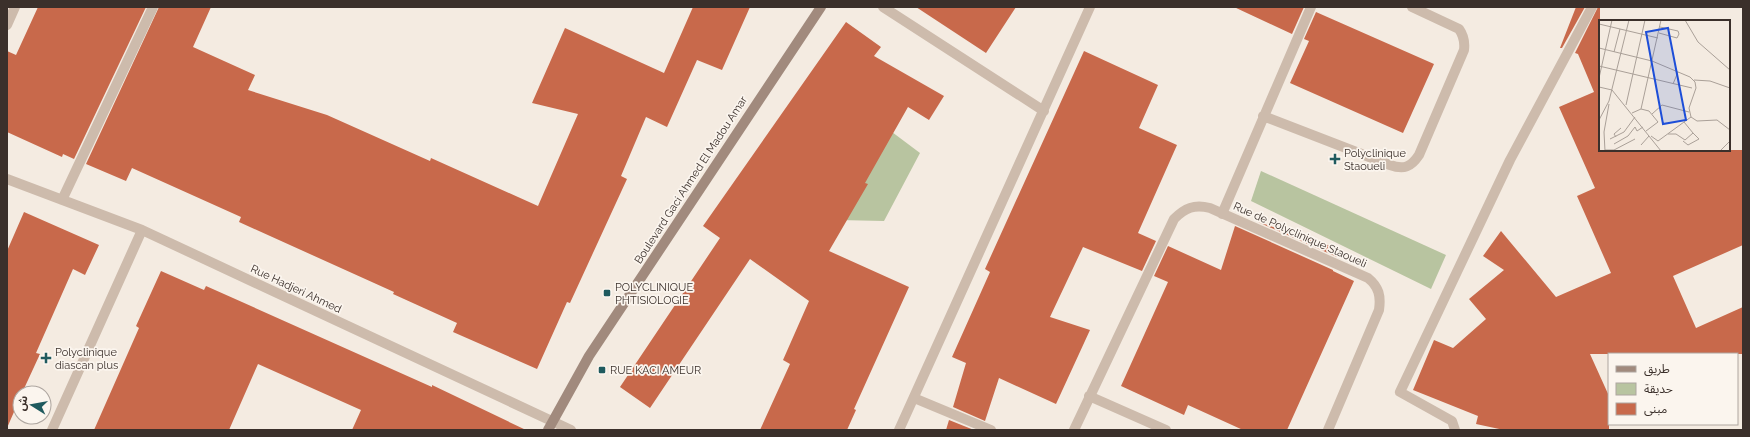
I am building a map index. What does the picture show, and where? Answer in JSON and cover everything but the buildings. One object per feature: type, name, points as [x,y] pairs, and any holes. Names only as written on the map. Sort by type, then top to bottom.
[{"type":"main road","name":"Boulevard Gaci Ahmed El Madou Amar","points":[[550,426],[589,356],[820,7]]},
{"type":"street","points":[[7,25],[15,7]]},
{"type":"street","points":[[62,200],[153,7]]},
{"type":"street","points":[[883,7],[1044,111]]},
{"type":"street","points":[[899,430],[1090,7]]},
{"type":"street","name":"Rue de Polyclinique Staoueli","points":[[1222,214],[1311,7]]},
{"type":"street","points":[[1263,116],[1394,167],[1407,168],[1414,163],[1419,155],[1464,50],[1465,43],[1459,29],[1412,7]]},
{"type":"street","points":[[1455,430],[1452,421],[1400,392],[1510,160],[1592,7]]},
{"type":"street","name":"Rue Hadjeri Ahmed","points":[[7,179],[142,230],[550,426],[571,430]]},
{"type":"street","name":"Rue de Polyclinique Staoueli","points":[[1074,430],[1174,219],[1189,207],[1199,205],[1368,278],[1375,284],[1379,291],[1379,310],[1328,430]]},
{"type":"street","points":[[52,430],[142,230]]},
{"type":"street","points":[[1090,396],[1166,430]]},
{"type":"street","points":[[914,398],[991,430]]},
{"type":"green space","points":[[892,132],[920,153],[884,221],[838,220]]},
{"type":"green space","points":[[1261,171],[1446,255],[1431,289],[1251,201]]},
{"type":"place","name":"Polyclinique Staoueli","points":[[1335,159]]},
{"type":"place","name":"POLYCLINIQUE PHTISIOLOGIE","points":[[607,293]]},
{"type":"place","name":"Polyclinique diascan plus","points":[[46,358]]},
{"type":"place","name":"RUE KACI AMEUR","points":[[602,370]]}]
